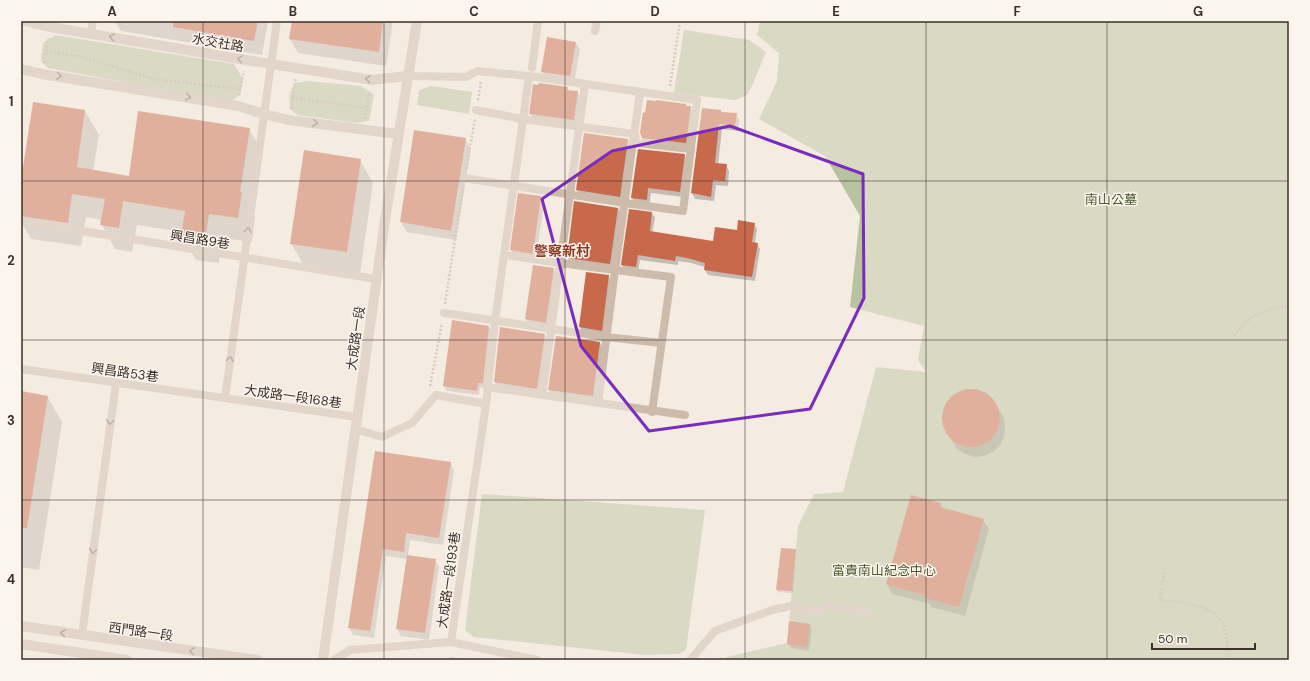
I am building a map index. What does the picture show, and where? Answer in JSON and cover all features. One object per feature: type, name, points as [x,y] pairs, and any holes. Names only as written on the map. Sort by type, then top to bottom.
[{"type":"street","name":"水交社路","points":[[25,21],[50,27],[372,80],[407,76]]},
{"type":"street","name":"大成路一段","points":[[323,660],[376,278],[407,76],[417,21]]},
{"type":"street","points":[[21,69],[42,74],[238,106],[289,120],[398,134]]},
{"type":"street","name":"西門路一段","points":[[21,626],[258,660]]},
{"type":"street","points":[[21,644],[127,660]]},
{"type":"lane","points":[[91,33],[93,21]]},
{"type":"lane","points":[[225,398],[277,21]]},
{"type":"lane","points":[[532,68],[538,21]]},
{"type":"lane","points":[[595,31],[597,21]]},
{"type":"lane","points":[[407,76],[466,77],[477,71],[529,76],[696,100],[683,211],[514,187],[464,178]]},
{"type":"lane","name":"大成路一段193巷","points":[[334,660],[350,650],[451,642],[486,404],[495,320],[529,76]]},
{"type":"lane","points":[[542,395],[585,85]]},
{"type":"lane","points":[[598,403],[640,92]]},
{"type":"lane","points":[[476,110],[522,119],[635,134]]},
{"type":"lane","points":[[635,134],[637,142],[691,149]]},
{"type":"lane","name":"興昌路9巷","points":[[21,221],[376,278]]},
{"type":"lane","points":[[505,255],[671,277],[652,412]]},
{"type":"lane","points":[[444,313],[606,337],[661,343]]},
{"type":"lane","name":"興昌路53巷","points":[[21,369],[225,398]]},
{"type":"lane","points":[[82,635],[116,383]]},
{"type":"lane","points":[[487,387],[685,416]]},
{"type":"lane","points":[[355,429],[382,437],[412,423],[436,395],[486,404]]},
{"type":"lane","name":"大成路一段168巷","points":[[225,398],[357,417]]},
{"type":"lane","points":[[690,660],[715,631],[772,610],[791,606],[815,613],[830,605],[871,614]]},
{"type":"lane","points":[[451,642],[537,660]]},
{"type":"path","points":[[668,96],[680,21]]},
{"type":"path","points":[[42,74],[50,27]]},
{"type":"path","points":[[46,51],[78,56],[154,79],[240,89]]},
{"type":"path","points":[[238,106],[246,60]]},
{"type":"path","points":[[289,120],[298,68]]},
{"type":"path","points":[[426,406],[444,313],[464,178],[482,72]]},
{"type":"path","points":[[363,130],[372,80]]},
{"type":"path","points":[[292,98],[367,108]]},
{"type":"path","points":[[1234,335],[1252,316],[1270,309],[1289,306]]},
{"type":"path","points":[[1164,572],[1160,600],[1190,604],[1208,610],[1221,620],[1226,634],[1229,660]]},
{"type":"highlighted area","points":[[730,126],[863,174],[864,298],[810,409],[649,431],[581,346],[542,199],[612,151]]},
{"type":"green space","name":"南山公墓","points":[[760,21],[1289,21],[1289,660],[724,660],[727,657],[787,643],[798,526],[814,494],[843,492],[876,367],[926,372],[918,360],[924,326],[850,307],[860,216],[825,156],[759,119],[777,81],[779,53],[757,35]]},
{"type":"green space","points":[[684,30],[749,40],[766,52],[747,95],[735,100],[674,93]]},
{"type":"green space","points":[[55,35],[234,64],[243,79],[240,95],[230,102],[48,68],[41,61],[43,43]]},
{"type":"green space","points":[[308,81],[361,86],[374,95],[369,121],[356,123],[298,115],[291,110],[289,99],[290,93],[295,83]]},
{"type":"green space","points":[[431,86],[472,92],[469,114],[417,105],[419,90]]},
{"type":"green space","points":[[482,494],[705,510],[686,650],[679,654],[645,655],[474,637],[465,630]]},
{"type":"building","points":[[173,21],[258,21],[254,41],[173,27]]},
{"type":"building","points":[[292,21],[383,21],[379,52],[289,39]]},
{"type":"building","points":[[547,37],[576,42],[570,76],[541,72]]},
{"type":"building","points":[[539,83],[568,87],[567,90],[578,91],[574,120],[529,114],[533,84],[538,85]]},
{"type":"building","points":[[647,100],[686,104],[686,106],[691,106],[686,143],[642,138],[640,132],[643,112],[645,113]]},
{"type":"building","points":[[33,102],[85,110],[77,167],[129,176],[138,111],[250,128],[240,192],[242,192],[238,218],[209,214],[205,240],[181,236],[185,211],[123,201],[119,228],[100,225],[105,199],[72,194],[68,223],[21,216],[21,180]]},
{"type":"building","points":[[702,108],[721,110],[721,112],[737,113],[735,126],[719,124],[715,163],[727,164],[725,181],[713,180],[711,197],[691,193]]},
{"type":"building","points":[[414,130],[466,138],[451,231],[400,222]]},
{"type":"building","points":[[584,133],[628,139],[620,197],[576,190]]},
{"type":"building","points":[[638,149],[685,154],[680,192],[648,188],[647,200],[631,198]]},
{"type":"building","points":[[304,150],[361,159],[347,252],[290,244]]},
{"type":"building","points":[[518,193],[541,196],[533,254],[510,250]]},
{"type":"building","points":[[574,201],[618,208],[610,264],[567,258]]},
{"type":"building","points":[[629,209],[652,212],[650,231],[713,241],[715,227],[737,230],[738,220],[755,223],[752,242],[758,243],[752,277],[704,270],[705,263],[676,256],[675,261],[638,255],[636,267],[621,265]]},
{"type":"building","points":[[533,265],[554,268],[546,323],[525,319]]},
{"type":"building","points":[[586,272],[609,275],[602,331],[579,327]]},
{"type":"building","points":[[452,320],[489,326],[483,383],[478,383],[477,391],[443,386]]},
{"type":"building","points":[[500,327],[545,334],[537,389],[494,382]]},
{"type":"building","points":[[556,336],[600,342],[593,396],[548,390]]},
{"type":"building","points":[[965,389],[977,389],[992,397],[1000,412],[1000,424],[992,439],[977,447],[965,447],[950,439],[942,424],[942,412],[950,397]]},
{"type":"building","points":[[21,391],[48,396],[27,528],[21,528]]},
{"type":"building","points":[[375,451],[451,462],[439,538],[406,533],[404,552],[383,549],[370,631],[348,628]]},
{"type":"building","points":[[911,495],[941,503],[940,507],[984,519],[959,607],[925,598],[925,595],[886,584]]},
{"type":"building","points":[[781,548],[796,549],[792,591],[776,590]]},
{"type":"building","points":[[407,555],[436,559],[425,633],[396,629]]},
{"type":"building","points":[[789,621],[810,624],[807,647],[787,644]]},
{"type":"district","name":"警察新村","points":[[562,251]]},
{"type":"park label","name":"富貴南山紀念中心","points":[[884,570]]}]
